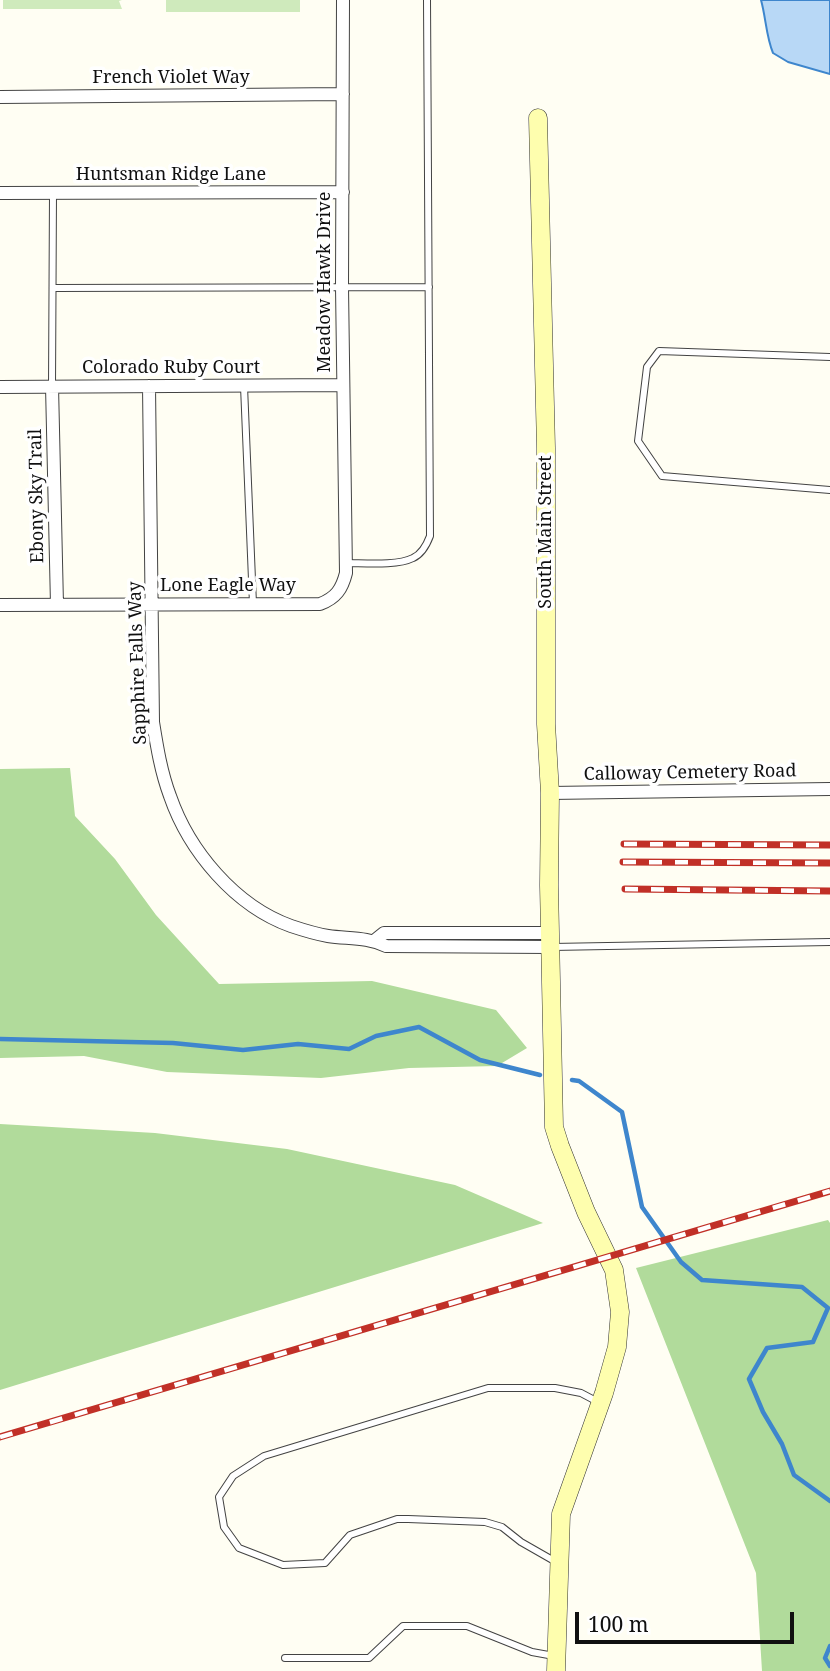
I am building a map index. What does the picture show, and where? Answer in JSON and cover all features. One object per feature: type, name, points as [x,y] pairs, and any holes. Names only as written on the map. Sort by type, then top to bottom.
[{"type":"street","name":"Meadow Hawk Drive","points":[[343,0],[342,289],[346,563]]},
{"type":"street","name":"French Violet Way","points":[[0,97],[343,94]]},
{"type":"street","name":"South Main Street","points":[[538,118],[546,448],[546,724],[550,793],[550,940],[555,1126],[559,1146],[586,1212],[614,1270],[620,1312],[617,1347],[561,1514],[556,1663]]},
{"type":"street","name":"Huntsman Ridge Lane","points":[[0,194],[343,192]]},
{"type":"street","name":"Ebony Sky Trail","points":[[52,386],[57,605]]},
{"type":"street","name":"Sapphire Falls Way","points":[[149,386],[153,722],[159,761],[170,797],[186,832],[231,889],[259,910],[289,926],[325,936],[374,941],[384,933],[550,940]]},
{"type":"street","name":"Colorado Ruby Court","points":[[0,387],[343,386]]},
{"type":"street","name":"Lone Eagle Way","points":[[0,605],[320,604],[338,594],[343,584],[346,563]]},
{"type":"street","name":"Calloway Cemetery Road","points":[[550,793],[830,789]]},
{"type":"lane","points":[[346,563],[390,562],[414,558],[424,549],[430,536],[427,0]]},
{"type":"lane","points":[[52,386],[53,193]]},
{"type":"lane","points":[[53,288],[429,288]]},
{"type":"lane","points":[[830,357],[659,351],[647,367],[638,441],[663,476],[830,490]]},
{"type":"lane","points":[[244,385],[253,604]]},
{"type":"lane","points":[[550,940],[830,942]]},
{"type":"lane","points":[[558,1563],[521,1542],[502,1527],[485,1522],[397,1519],[350,1535],[325,1563],[283,1565],[239,1548],[224,1527],[219,1497],[233,1476],[264,1456],[488,1388],[555,1388],[581,1393],[600,1403]]},
{"type":"lane","points":[[285,1658],[369,1658],[403,1626],[467,1626],[556,1663]]},
{"type":"green space","points":[[3,0],[122,0],[119,1],[122,9],[3,9]]},
{"type":"green space","points":[[166,0],[300,0],[300,12],[166,12]]},
{"type":"green space","points":[[70,768],[75,816],[115,859],[156,915],[219,984],[372,981],[496,1010],[527,1048],[497,1066],[409,1068],[321,1078],[167,1072],[84,1056],[0,1058],[0,769]]},
{"type":"green space","points":[[0,1124],[155,1133],[287,1149],[455,1185],[543,1223],[0,1390]]},
{"type":"green space","points":[[828,1220],[830,1671],[762,1671],[756,1573],[636,1268]]},
{"type":"water","points":[[761,0],[830,0],[830,74],[788,62],[773,53]]},
{"type":"waterway","points":[[0,1039],[173,1043],[243,1050],[298,1044],[349,1049],[376,1036],[419,1027],[480,1060],[540,1075]]},
{"type":"waterway","points":[[572,1080],[579,1081],[622,1112],[642,1207],[681,1262],[702,1280],[802,1287],[828,1308],[813,1342],[767,1348],[749,1379],[763,1412],[782,1444],[794,1475],[830,1501]]},
{"type":"waterway","points":[[830,1646],[825,1658],[830,1666]]},
{"type":"railway","points":[[624,844],[830,845]]},
{"type":"railway","points":[[623,862],[830,863]]},
{"type":"railway","points":[[625,889],[830,891]]},
{"type":"railway","points":[[0,1437],[830,1191]]}]
